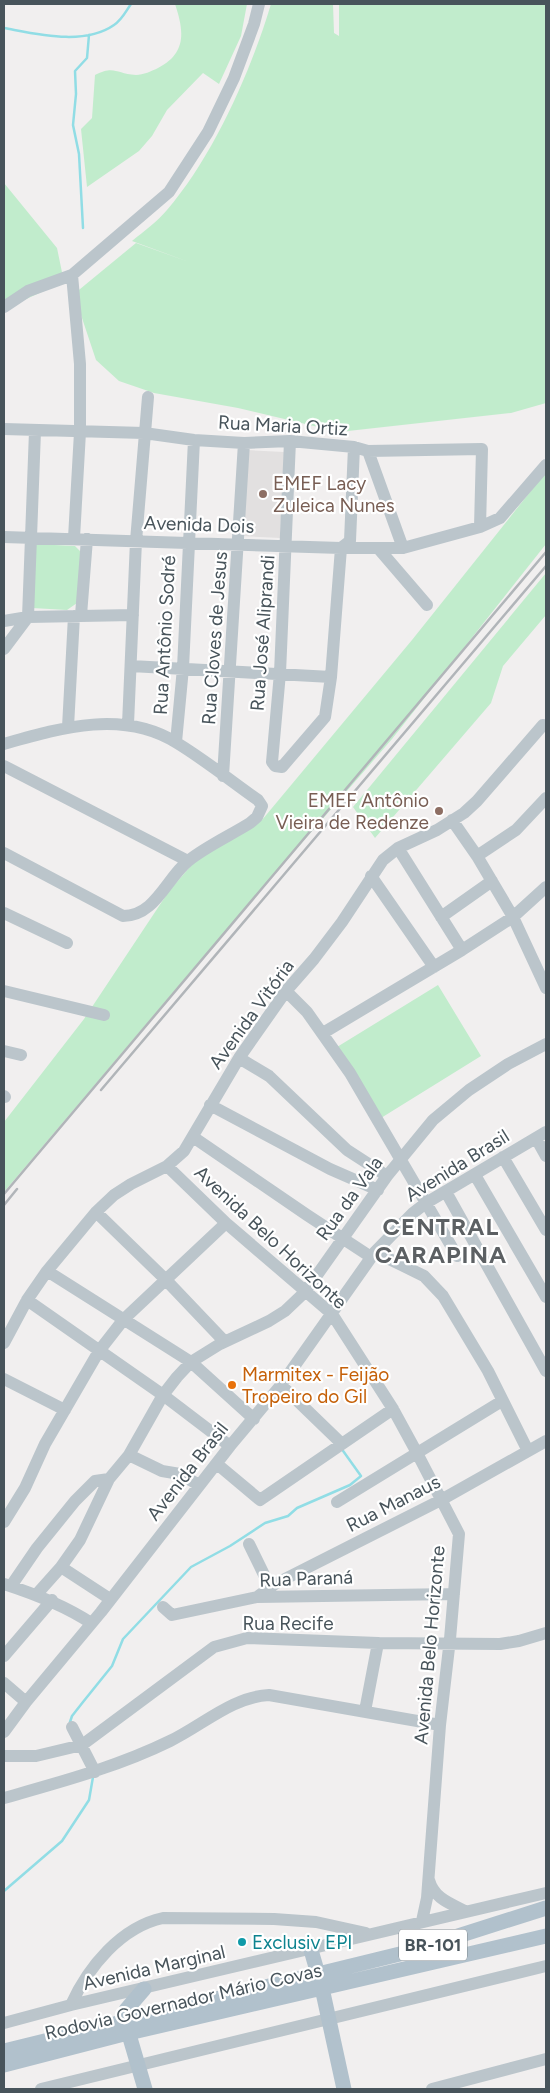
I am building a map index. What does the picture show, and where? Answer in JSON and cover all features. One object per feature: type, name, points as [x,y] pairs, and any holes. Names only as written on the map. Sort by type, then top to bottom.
[{"type":"main road","name":"Rodovia Governador Mário Covas","points":[[320,1981],[546,1908]]},
{"type":"main road","name":"Rodovia Governador Mário Covas","points":[[4,2051],[126,2027],[320,1981],[546,1936]]},
{"type":"main road","points":[[311,1950],[320,1981],[344,2089]]},
{"type":"main road","points":[[144,1989],[126,2010],[126,2027],[144,2089]]},
{"type":"main road","name":"Rodovia Governador Mário Covas","points":[[4,2065],[126,2027]]},
{"type":"street","points":[[4,307],[28,292],[72,275],[169,192],[208,132],[234,78],[254,24],[259,4]]},
{"type":"street","points":[[68,727],[77,615],[80,538],[80,364],[72,275]]},
{"type":"street","points":[[128,724],[136,541],[148,396]]},
{"type":"street","name":"Rua Maria Ortiz","points":[[4,429],[144,433],[194,440],[244,443],[290,440],[354,447],[368,451],[482,449],[480,527]]},
{"type":"street","points":[[4,649],[28,617],[35,431]]},
{"type":"street","name":"Rua Antônio Sodré","points":[[176,742],[183,668],[194,440]]},
{"type":"street","name":"Rua José Aliprandi","points":[[290,440],[287,546],[280,674],[272,762],[275,766],[282,767],[325,717],[331,677]]},
{"type":"street","name":"Rua Cloves de Jesus","points":[[223,776],[244,443]]},
{"type":"street","points":[[131,666],[331,677],[341,548],[350,541],[354,447]]},
{"type":"street","points":[[368,451],[403,548]]},
{"type":"street","name":"Avenida Dois","points":[[4,537],[341,548],[403,548],[480,527],[500,518],[546,465]]},
{"type":"street","points":[[378,548],[427,605]]},
{"type":"street","points":[[4,621],[28,617],[133,615]]},
{"type":"street","name":"Avenida Vitória","points":[[4,1343],[47,1271],[96,1212],[114,1195],[167,1166],[177,1158],[193,1137],[239,1058],[286,991],[314,959],[342,922],[383,860],[398,848],[437,830],[477,801],[545,722]]},
{"type":"street","points":[[4,744],[68,727],[95,723],[128,724],[176,742],[258,800],[262,806],[257,817],[188,861],[144,910],[134,916],[123,916],[4,852]]},
{"type":"street","points":[[4,766],[188,861]]},
{"type":"street","points":[[476,856],[516,830],[546,798]]},
{"type":"street","points":[[452,820],[513,917],[546,988]]},
{"type":"street","points":[[398,848],[462,950]]},
{"type":"street","points":[[371,876],[434,967]]},
{"type":"street","points":[[440,917],[492,881]]},
{"type":"street","points":[[323,1033],[462,950],[513,917],[546,887]]},
{"type":"street","points":[[4,913],[67,943]]},
{"type":"street","points":[[4,991],[104,1015]]},
{"type":"street","points":[[286,991],[307,1012],[350,1073],[457,1256]]},
{"type":"street","name":"Rua da Vala","points":[[109,1479],[129,1455],[163,1395],[191,1362],[224,1341],[278,1316],[305,1292],[400,1158],[433,1120],[449,1105],[508,1064],[546,1044]]},
{"type":"street","points":[[4,1051],[21,1055]]},
{"type":"street","points":[[239,1058],[269,1076],[347,1150],[387,1176]]},
{"type":"street","points":[[210,1105],[330,1168],[378,1190]]},
{"type":"street","points":[[541,1135],[546,1156]]},
{"type":"street","name":"Avenida Brasil","points":[[4,1732],[230,1446],[281,1385],[373,1254],[413,1213],[426,1203],[541,1135]]},
{"type":"street","points":[[193,1137],[343,1238],[373,1254],[424,1276],[435,1285],[458,1318],[488,1371],[528,1451]]},
{"type":"street","points":[[503,1157],[546,1230]]},
{"type":"street","name":"Avenida Belo Horizonte","points":[[167,1166],[226,1223],[332,1314],[418,1453],[459,1534],[450,1644],[440,1725],[427,1876],[427,1898],[422,1921]]},
{"type":"street","points":[[475,1175],[546,1297]]},
{"type":"street","points":[[446,1192],[546,1371]]},
{"type":"street","points":[[96,1212],[165,1279],[224,1341]]},
{"type":"street","points":[[4,1522],[25,1488],[45,1444],[99,1351],[124,1319],[226,1223]]},
{"type":"street","points":[[47,1271],[191,1362],[254,1418]]},
{"type":"street","points":[[28,1300],[163,1395],[230,1446]]},
{"type":"street","points":[[4,1379],[65,1410]]},
{"type":"street","points":[[281,1385],[341,1443]]},
{"type":"street","points":[[337,1502],[502,1401]]},
{"type":"street","points":[[217,1464],[260,1500],[392,1409]]},
{"type":"street","name":"Rua Manaus","points":[[257,1597],[270,1587],[441,1500],[546,1441]]},
{"type":"street","points":[[129,1455],[162,1471],[180,1474],[199,1485]]},
{"type":"street","points":[[36,1595],[61,1567],[80,1540],[109,1479]]},
{"type":"street","points":[[91,1622],[52,1600],[7,1585],[75,1500],[95,1481],[109,1479]]},
{"type":"street","points":[[249,1544],[270,1587]]},
{"type":"street","points":[[61,1567],[110,1599]]},
{"type":"street","name":"Rua Paraná","points":[[163,1607],[172,1615],[257,1597],[454,1594]]},
{"type":"street","points":[[4,1656],[52,1600]]},
{"type":"street","name":"Rua Recife","points":[[4,1756],[36,1756],[82,1745],[214,1647],[246,1638],[500,1644],[519,1641],[546,1633]]},
{"type":"street","points":[[365,1712],[378,1642]]},
{"type":"street","points":[[4,1683],[26,1702]]},
{"type":"street","points":[[4,1798],[95,1772],[171,1741],[242,1699],[256,1696],[269,1695],[440,1725]]},
{"type":"street","points":[[72,1727],[95,1772]]},
{"type":"street","points":[[427,1876],[432,1891],[442,1900],[464,1911]]},
{"type":"street","name":"Avenida Marginal","points":[[4,2023],[71,2005],[311,1950],[422,1921],[546,1893]]},
{"type":"street","points":[[71,2005],[80,1985],[97,1962],[130,1932],[149,1921],[163,1918],[274,1919],[316,1922],[369,1934]]},
{"type":"street","points":[[41,2089],[546,1966]]},
{"type":"street","points":[[432,2089],[546,2059]]},
{"type":"shaded area","name":"EMEF Lacy Zuleica Nunes","points":[[247,450],[284,452],[280,538],[242,536]]},
{"type":"green space","points":[[175,4],[247,4],[241,36],[219,84],[203,73],[167,110],[152,136],[139,151],[87,187],[81,129],[92,118],[95,75],[111,70],[136,75],[142,74],[156,69],[167,62],[174,55],[181,40],[180,23]]},
{"type":"green space","points":[[271,4],[333,4],[334,33],[339,36],[339,4],[546,4],[546,403],[511,413],[339,432],[238,408],[154,393],[119,381],[96,360],[74,294],[136,243],[189,262],[132,241],[163,214],[184,189],[200,165],[229,112],[241,85],[263,30]]},
{"type":"green space","points":[[4,183],[57,248],[64,282],[4,309]]},
{"type":"green space","points":[[546,472],[546,544],[392,739],[209,950],[4,1192],[4,1122],[84,1019],[169,891],[196,860],[262,820],[412,640]]},
{"type":"green space","points":[[34,544],[75,546],[81,552],[77,603],[67,610],[32,608]]},
{"type":"green space","points":[[546,573],[546,615],[503,666],[491,703],[375,838],[353,807]]},
{"type":"green space","points":[[438,985],[481,1056],[381,1118],[337,1047]]},
{"type":"waterway","points":[[4,28],[60,37],[89,35],[117,23],[131,4]]},
{"type":"waterway","points":[[83,228],[79,154],[73,125],[76,94],[75,71],[87,58],[89,35]]},
{"type":"waterway","points":[[70,1722],[72,1716],[112,1666],[123,1639],[191,1567],[230,1546],[265,1523],[288,1516],[297,1508],[350,1485],[361,1476],[341,1448]]},
{"type":"waterway","points":[[4,1891],[62,1841],[89,1800],[93,1777]]},
{"type":"railway","points":[[4,1194],[546,552]]},
{"type":"railway","points":[[101,1090],[546,566]]},
{"type":"railway","points":[[4,1205],[17,1189]]},
{"type":"place","name":"EMEF Lacy Zuleica Nunes","points":[[263,494]]},
{"type":"place","name":"EMEF Antônio Vieira de Redenze","points":[[439,811]]},
{"type":"place","name":"Marmitex - Feijão Tropeiro do Gil","points":[[232,1385]]},
{"type":"place","name":"Exclusiv EPI","points":[[242,1942]]},
{"type":"district","name":"CENTRAL CARAPINA","points":[[441,1241]]}]
